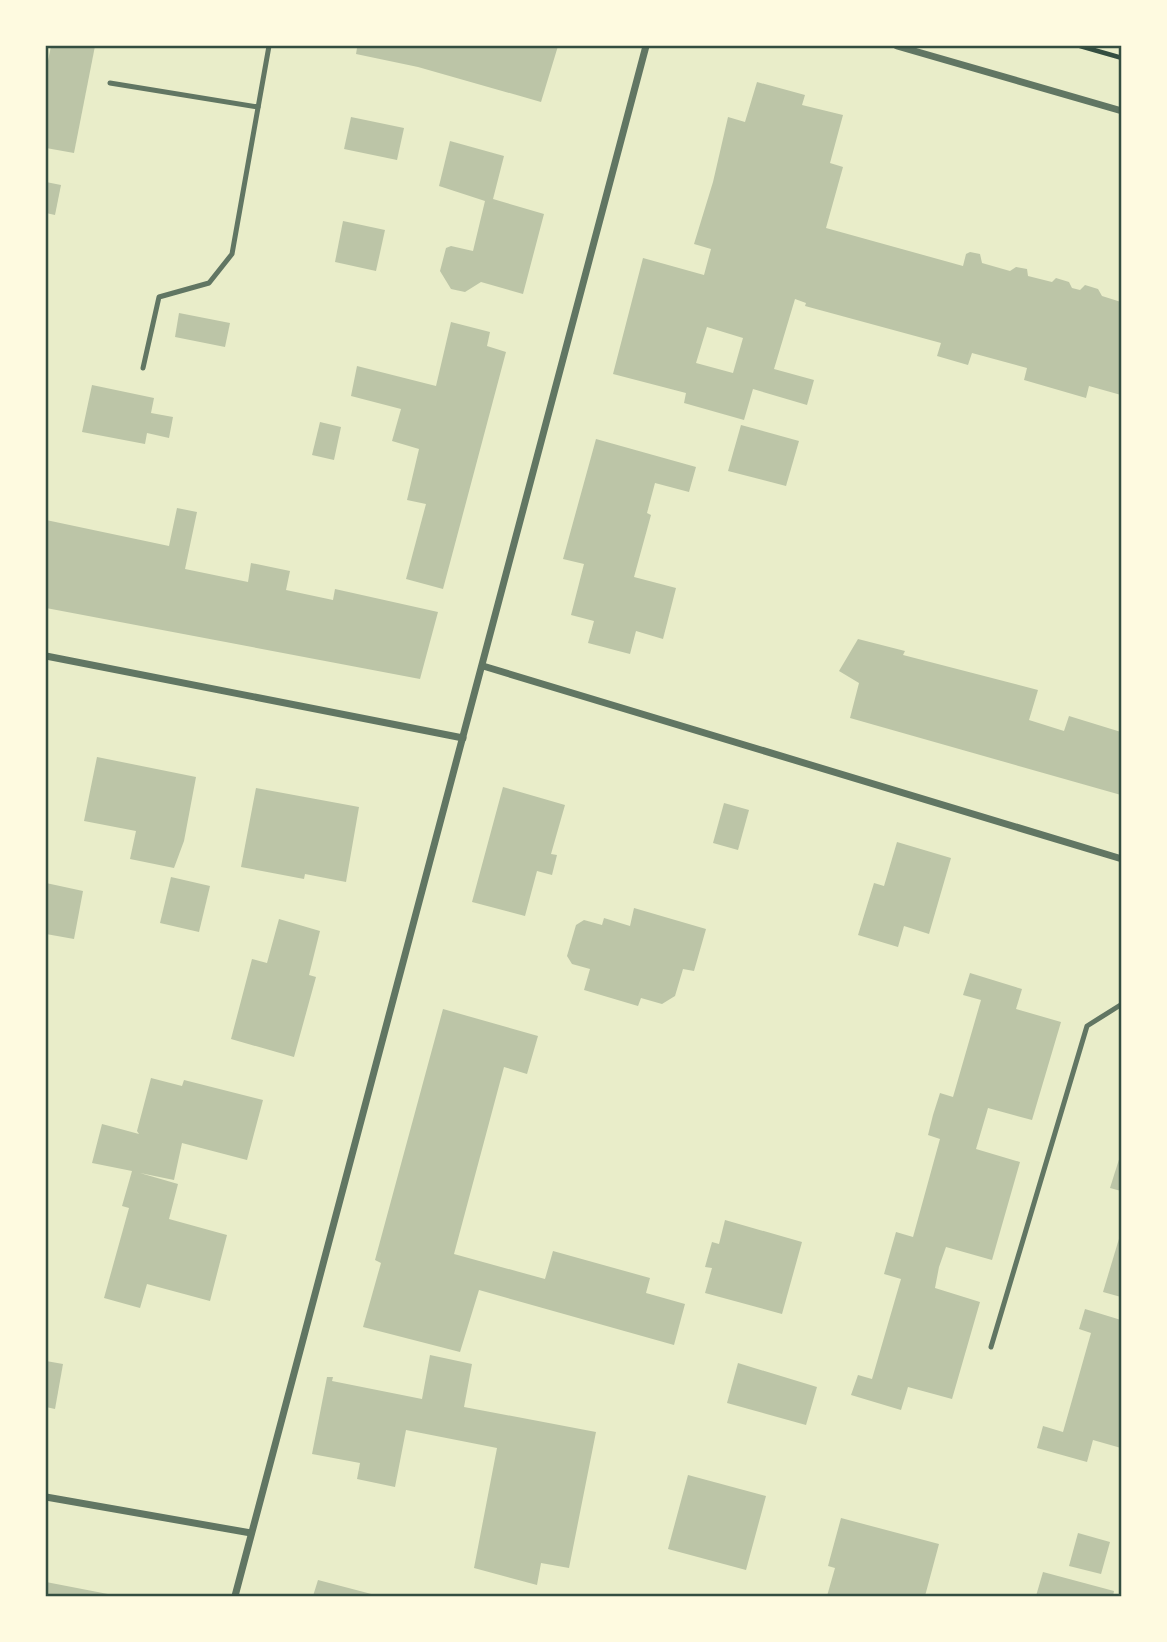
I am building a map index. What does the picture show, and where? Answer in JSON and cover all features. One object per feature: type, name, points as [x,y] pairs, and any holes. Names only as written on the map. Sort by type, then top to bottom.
[{"type":"street","points":[[236,1597],[646,46]]},
{"type":"street","points":[[897,46],[1122,111]]},
{"type":"street","points":[[46,656],[463,738]]},
{"type":"street","points":[[483,666],[1122,859]]},
{"type":"street","points":[[46,1497],[251,1534]]},
{"type":"lane","points":[[143,368],[159,297],[209,283],[232,254],[269,46]]},
{"type":"lane","points":[[110,83],[258,107]]},
{"type":"lane","points":[[991,1347],[1087,1026],[1122,1004]]},
{"type":"path","points":[[1080,46],[1122,58]]},
{"type":"building","points":[[51,46],[95,46],[74,153],[46,148],[46,71]]},
{"type":"building","points":[[351,46],[558,46],[541,102],[418,67],[356,54],[357,48]]},
{"type":"building","points":[[757,82],[805,95],[802,105],[843,115],[830,163],[843,167],[826,228],[963,266],[966,254],[980,254],[982,263],[1010,271],[1016,267],[1027,269],[1028,276],[1052,282],[1056,278],[1069,282],[1072,288],[1080,290],[1085,285],[1098,289],[1102,296],[1121,302],[1121,395],[1089,386],[1086,398],[1024,380],[1027,368],[972,353],[968,365],[937,356],[941,343],[805,306],[806,303],[795,299],[774,369],[814,380],[807,405],[753,389],[744,420],[684,403],[686,393],[613,374],[643,258],[704,275],[711,249],[694,244],[713,182],[728,117],[745,122]],"holes":[[[707,327],[743,338],[733,373],[696,363]]]},
{"type":"building","points":[[351,117],[404,128],[397,160],[344,149]]},
{"type":"building","points":[[450,141],[504,156],[493,199],[544,214],[523,294],[481,282],[465,292],[451,289],[440,271],[446,248],[451,246],[473,251],[485,201],[439,186]]},
{"type":"building","points":[[46,182],[61,185],[55,215],[46,213]]},
{"type":"building","points":[[343,221],[385,230],[376,271],[335,262]]},
{"type":"building","points":[[179,313],[230,323],[225,347],[175,337]]},
{"type":"building","points":[[451,322],[490,332],[487,346],[506,352],[443,589],[406,579],[426,504],[407,500],[419,449],[392,441],[401,409],[351,396],[357,366],[436,386]]},
{"type":"building","points":[[92,385],[154,398],[151,413],[173,417],[169,438],[147,433],[145,444],[82,432]]},
{"type":"building","points":[[320,422],[341,427],[334,460],[312,455]]},
{"type":"building","points":[[741,425],[799,441],[786,486],[728,471]]},
{"type":"building","points":[[596,439],[696,467],[689,492],[655,483],[647,513],[651,515],[634,577],[676,588],[663,639],[636,631],[630,654],[588,643],[594,621],[571,615],[584,564],[563,559]]},
{"type":"building","points":[[177,508],[197,512],[185,569],[248,582],[251,563],[290,571],[286,590],[333,600],[335,589],[438,612],[420,679],[46,608],[46,520],[169,546]]},
{"type":"building","points":[[858,639],[905,651],[903,655],[1038,690],[1029,720],[1064,731],[1069,716],[1121,732],[1121,795],[850,718],[859,683],[839,671]]},
{"type":"building","points":[[97,757],[196,777],[184,841],[174,868],[130,859],[136,831],[84,821]]},
{"type":"building","points":[[503,787],[565,805],[551,854],[557,855],[552,875],[537,871],[525,916],[472,902]]},
{"type":"building","points":[[256,788],[359,807],[346,882],[305,874],[304,879],[241,867]]},
{"type":"building","points":[[724,803],[749,810],[738,850],[713,843]]},
{"type":"building","points":[[897,842],[951,858],[929,934],[904,926],[898,947],[858,935],[874,883],[884,886]]},
{"type":"building","points":[[171,877],[210,886],[199,932],[160,923]]},
{"type":"building","points":[[46,883],[83,891],[74,939],[46,934]]},
{"type":"building","points":[[634,908],[706,929],[694,971],[683,969],[675,996],[662,1004],[641,998],[638,1006],[584,990],[590,969],[572,964],[567,956],[576,925],[584,920],[602,925],[604,918],[630,926]]},
{"type":"building","points":[[279,919],[320,931],[309,975],[316,977],[294,1057],[231,1039],[252,959],[267,963]]},
{"type":"building","points":[[970,973],[1022,989],[1016,1009],[1061,1022],[1032,1120],[988,1108],[976,1149],[1020,1162],[992,1260],[946,1247],[939,1267],[935,1288],[980,1302],[952,1399],[908,1387],[901,1410],[851,1395],[858,1375],[872,1379],[901,1279],[884,1274],[896,1232],[913,1237],[940,1139],[928,1135],[933,1115],[940,1093],[953,1097],[981,1000],[963,995]]},
{"type":"building","points":[[443,1009],[538,1036],[527,1074],[504,1067],[454,1254],[545,1279],[553,1251],[650,1278],[646,1293],[685,1304],[674,1345],[479,1290],[460,1352],[363,1327],[381,1263],[375,1260]]},
{"type":"building","points":[[151,1078],[182,1086],[184,1080],[263,1100],[247,1160],[182,1143],[174,1180],[140,1173],[178,1184],[169,1219],[227,1235],[210,1301],[147,1284],[140,1308],[104,1298],[129,1208],[122,1206],[132,1171],[92,1163],[102,1124],[139,1134],[137,1131]]},
{"type":"building","points":[[1121,1153],[1121,1191],[1110,1188]]},
{"type":"building","points":[[725,1220],[802,1242],[782,1314],[705,1293],[712,1268],[705,1267],[712,1242],[719,1244]]},
{"type":"building","points":[[1121,1232],[1121,1297],[1103,1292]]},
{"type":"building","points":[[1085,1309],[1121,1320],[1121,1448],[1093,1440],[1087,1462],[1037,1448],[1043,1426],[1063,1432],[1091,1333],[1079,1329]]},
{"type":"building","points":[[430,1355],[472,1364],[464,1407],[596,1432],[569,1568],[541,1563],[537,1585],[474,1568],[497,1448],[406,1430],[395,1487],[357,1479],[360,1463],[312,1454],[327,1377],[333,1377],[332,1381],[422,1399]]},
{"type":"building","points":[[46,1361],[63,1364],[55,1409],[46,1407]]},
{"type":"building","points":[[738,1363],[817,1387],[806,1425],[727,1403]]},
{"type":"building","points":[[688,1475],[766,1496],[746,1570],[668,1549]]},
{"type":"building","points":[[841,1518],[939,1544],[925,1596],[827,1596],[835,1568],[828,1566]]},
{"type":"building","points":[[1078,1533],[1110,1542],[1101,1574],[1069,1566]]},
{"type":"building","points":[[1043,1572],[1114,1591],[1113,1596],[1036,1596]]},
{"type":"building","points":[[318,1580],[379,1596],[313,1596]]},
{"type":"building","points":[[46,1582],[113,1595],[113,1596],[46,1596]]}]
